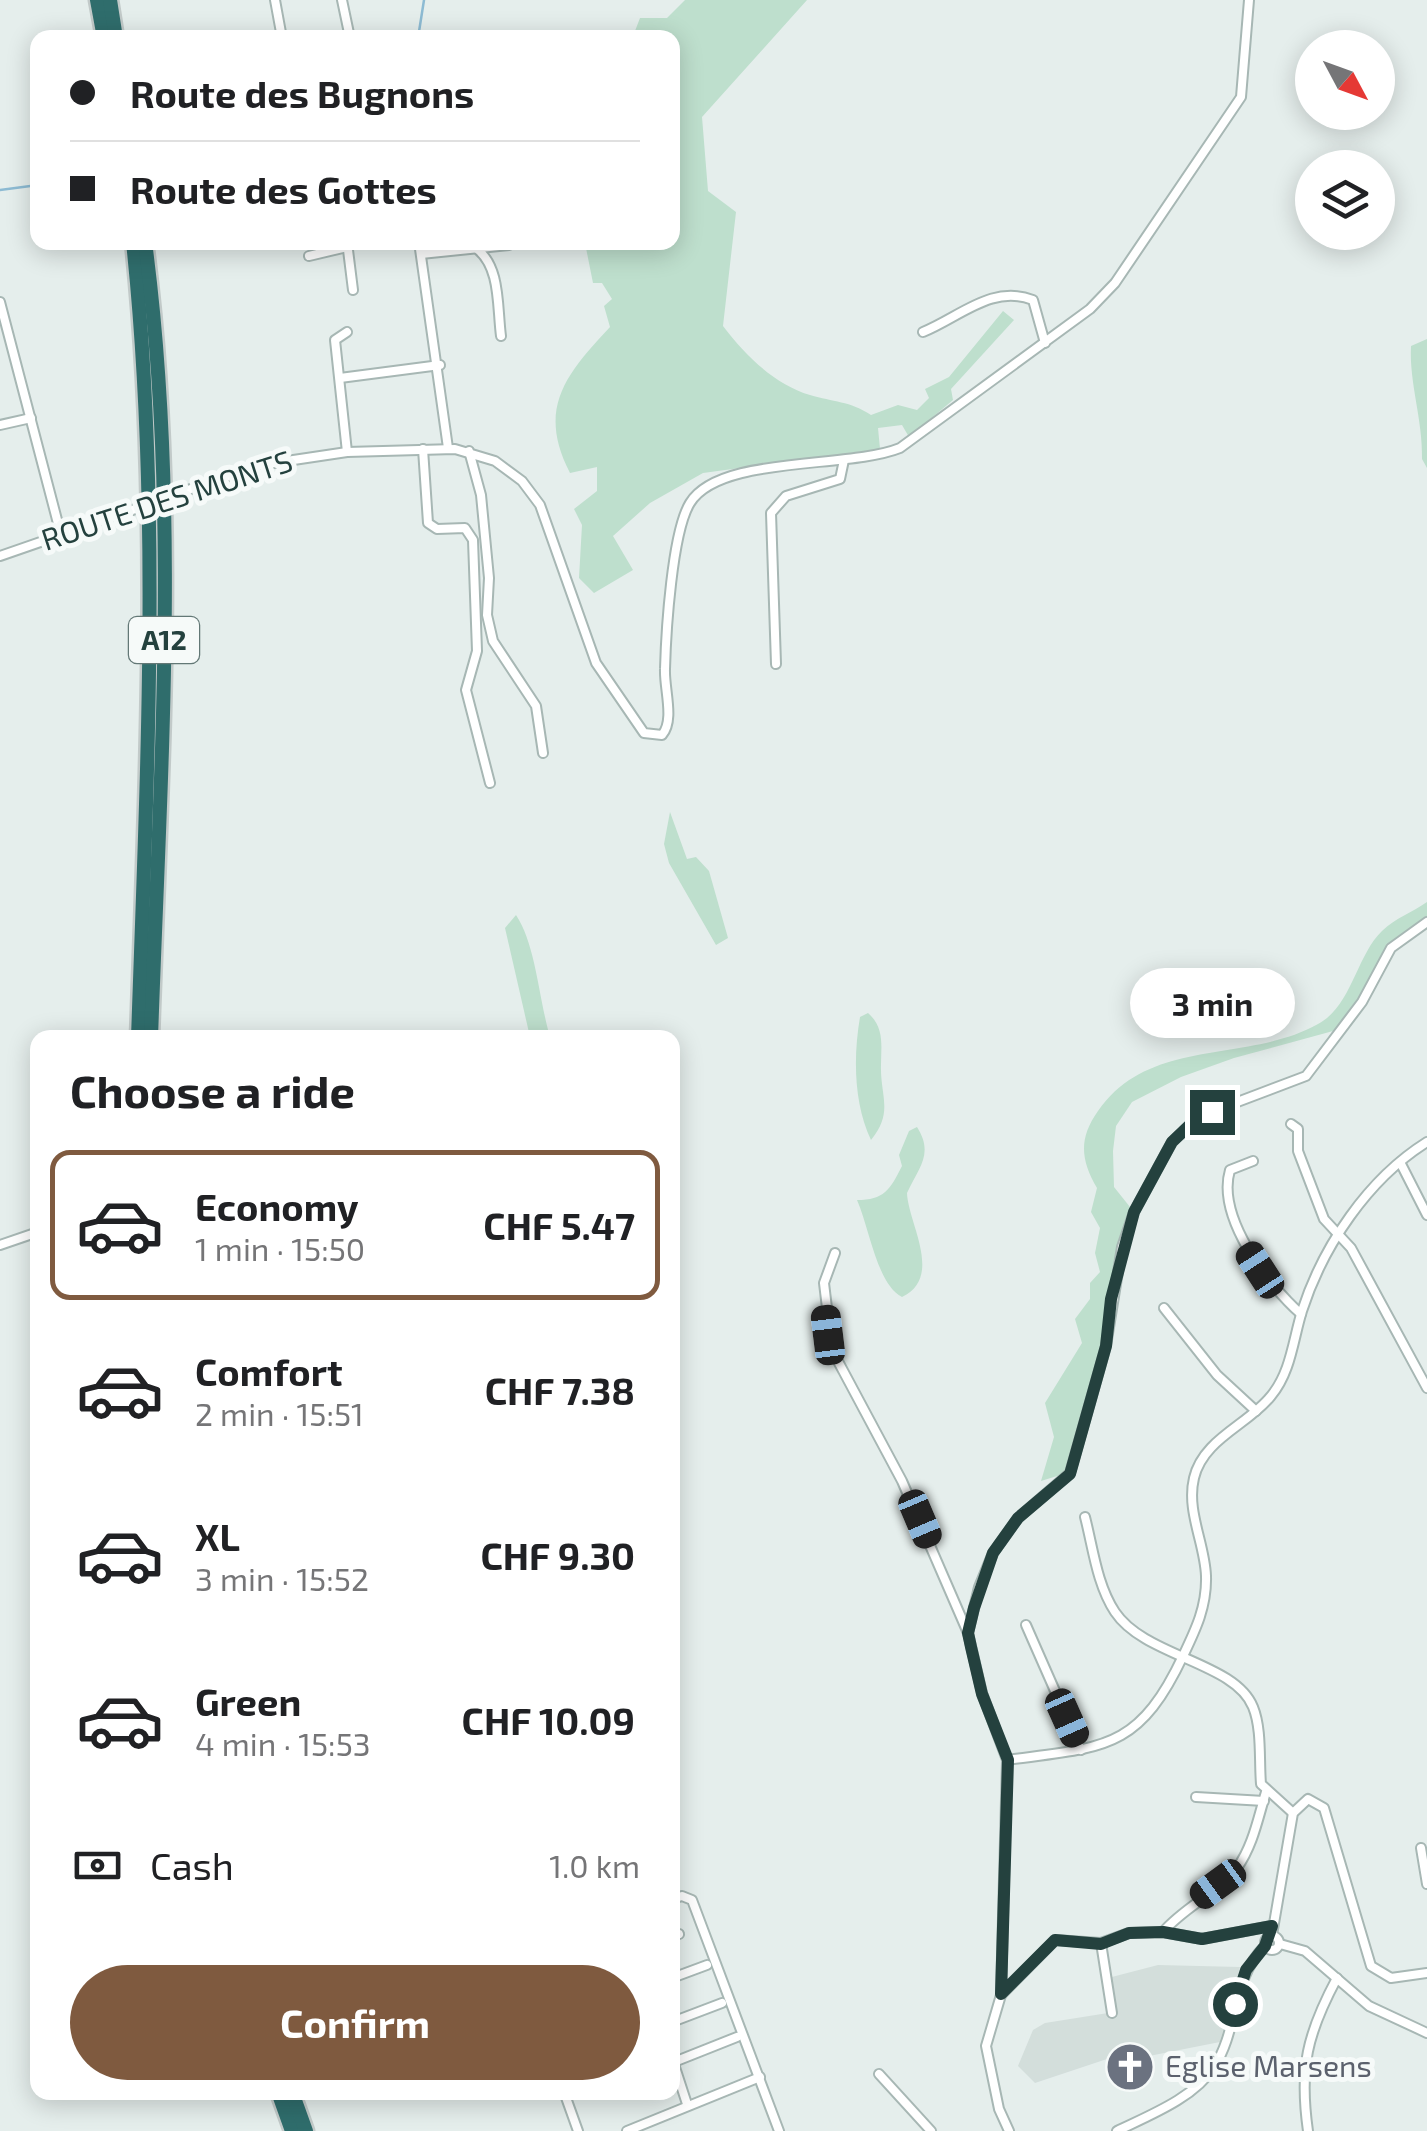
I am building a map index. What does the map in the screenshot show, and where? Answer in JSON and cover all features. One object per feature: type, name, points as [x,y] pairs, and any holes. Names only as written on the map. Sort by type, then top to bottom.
[{"type":"highway","points":[[98,0],[103,30]]},
{"type":"highway","points":[[113,0],[118,30]]},
{"type":"highway","name":"A12","points":[[133,250],[146,404],[151,562],[138,1030]]},
{"type":"highway","name":"A12","points":[[146,250],[160,418],[164,577],[151,1030]]},
{"type":"highway","points":[[281,2100],[292,2131]]},
{"type":"highway","points":[[295,2100],[306,2131]]},
{"type":"street","points":[[275,0],[281,30]]},
{"type":"street","points":[[342,0],[348,30]]},
{"type":"street","name":"ROUTE DES MONTS","points":[[0,556],[260,465],[347,452],[448,448],[469,451],[505,467],[532,493],[553,535],[596,663],[635,722],[653,738],[664,733],[668,724],[666,653],[680,530],[690,502],[721,478],[844,460],[906,444],[1090,310],[1115,283],[1230,116],[1245,78],[1249,0]]},
{"type":"street","points":[[309,256],[330,250]]},
{"type":"street","points":[[348,250],[353,290]]},
{"type":"street","points":[[420,250],[440,365],[448,448]]},
{"type":"street","points":[[420,254],[457,250]]},
{"type":"street","points":[[479,250],[487,256],[494,273],[500,336]]},
{"type":"street","points":[[923,332],[994,296],[1011,293],[1033,300],[1045,343]]},
{"type":"street","points":[[0,302],[61,535]]},
{"type":"street","points":[[347,332],[335,340],[347,452]]},
{"type":"street","points":[[340,378],[440,365]]},
{"type":"street","points":[[0,424],[31,418]]},
{"type":"street","points":[[423,450],[428,523],[440,529],[465,528],[472,540],[477,651],[466,690],[490,783]]},
{"type":"street","points":[[469,451],[481,495],[489,578],[487,615],[493,641],[529,691],[542,753]]},
{"type":"street","name":"ROUTE DES MONTS","points":[[776,664],[771,514],[786,496],[840,478],[844,460]]},
{"type":"street","points":[[968,1633],[979,1587],[993,1553],[1018,1518],[1070,1474],[1106,1346],[1122,1247],[1134,1212],[1172,1142],[1194,1121],[1212,1112],[1306,1076],[1362,1002],[1391,948],[1427,922]]},
{"type":"street","points":[[1291,1124],[1298,1129],[1298,1151],[1324,1219],[1351,1248],[1427,1388]]},
{"type":"street","points":[[1008,1760],[1081,1750],[1126,1736],[1144,1720],[1202,1617],[1206,1593],[1192,1504],[1194,1478],[1214,1445],[1272,1395],[1288,1368],[1301,1314],[1338,1234],[1400,1162],[1427,1142]]},
{"type":"street","points":[[1253,1161],[1234,1167],[1226,1184],[1248,1251],[1273,1289],[1301,1314]]},
{"type":"street","points":[[1400,1162],[1427,1215]]},
{"type":"street","points":[[0,1245],[30,1235]]},
{"type":"street","points":[[834,1253],[824,1283],[832,1350],[902,1481],[968,1633],[982,1694],[1008,1760],[1001,1994],[986,2046],[1008,2131]]},
{"type":"street","points":[[1164,1308],[1217,1375],[1256,1410]]},
{"type":"street","points":[[1084,1517],[1105,1594],[1116,1614],[1134,1633],[1246,1694],[1256,1717],[1265,1797],[1252,1839],[1235,1870],[1188,1906],[1163,1932]]},
{"type":"street","points":[[1026,1625],[1081,1750]]},
{"type":"street","points":[[1196,1797],[1265,1797],[1293,1813]]},
{"type":"street","points":[[1117,2131],[1162,2108],[1207,2077],[1223,2050],[1246,1970],[1272,1930],[1293,1813],[1308,1799],[1324,1808],[1371,1966],[1390,1978],[1427,1973]]},
{"type":"street","points":[[1421,1848],[1427,1884]]},
{"type":"street","points":[[680,1897],[692,1900],[779,2131]]},
{"type":"street","points":[[1001,1994],[1055,1940],[1101,1944],[1129,1933],[1163,1932],[1202,1939],[1272,1930]]},
{"type":"street","points":[[1272,1930],[1280,1944],[1306,1951],[1369,2006],[1427,2033]]},
{"type":"street","points":[[1101,1944],[1112,2013]]},
{"type":"street","points":[[1265,1946],[1274,1950],[1280,1944]]},
{"type":"street","points":[[680,1975],[706,1964]]},
{"type":"street","points":[[1308,2131],[1302,2084],[1314,2022],[1336,1978]]},
{"type":"street","points":[[680,2019],[722,2002]]},
{"type":"street","points":[[680,2058],[736,2037]]},
{"type":"street","points":[[879,2074],[931,2131]]},
{"type":"street","points":[[627,2131],[760,2077]]},
{"type":"street","points":[[680,2082],[687,2104]]},
{"type":"street","points":[[567,2100],[578,2131]]},
{"type":"shaded area","points":[[1158,1965],[1240,1967],[1220,2042],[1149,2056],[1128,2052],[1035,2083],[1018,2066],[1033,2030],[1045,2023],[1108,2013],[1108,1978]]},
{"type":"green space","points":[[685,0],[807,0],[702,117],[708,191],[736,212],[723,326],[751,358],[797,390],[849,404],[871,415],[898,405],[917,410],[929,398],[925,389],[949,377],[1003,311],[1014,320],[951,389],[953,400],[909,437],[902,425],[878,428],[880,449],[703,473],[650,503],[613,536],[633,570],[594,593],[579,578],[582,525],[574,509],[597,491],[597,467],[570,473],[560,450],[556,411],[569,377],[610,327],[604,306],[612,299],[602,283],[593,283],[586,250],[680,250],[680,30],[635,30],[640,18],[667,18]]},
{"type":"green space","points":[[1427,339],[1427,468],[1422,459],[1411,346]]},
{"type":"green space","points":[[670,812],[687,859],[696,857],[709,871],[728,938],[716,945],[669,863],[664,844]]},
{"type":"green space","points":[[1427,902],[1427,922],[1391,948],[1344,1028],[1181,1077],[1132,1102],[1116,1126],[1114,1187],[1134,1212],[1122,1247],[1106,1343],[1070,1472],[1041,1481],[1054,1437],[1045,1403],[1082,1343],[1075,1319],[1090,1299],[1090,1283],[1100,1272],[1095,1253],[1100,1228],[1091,1212],[1097,1188],[1087,1168],[1084,1149],[1087,1130],[1098,1111],[1119,1087],[1144,1071],[1201,1054],[1261,1044],[1318,1024],[1339,1005],[1373,941],[1393,922]]},
{"type":"green space","points":[[516,915],[533,957],[549,1030],[528,1030],[505,928]]},
{"type":"green space","points":[[868,1013],[881,1038],[884,1104],[882,1121],[871,1140],[858,1096],[856,1064],[860,1017]]},
{"type":"green space","points":[[917,1127],[924,1153],[907,1193],[921,1249],[921,1277],[902,1297],[880,1269],[857,1200],[880,1196],[890,1187],[902,1166],[899,1155],[909,1131]]},
{"type":"waterway","points":[[419,30],[424,0]]},
{"type":"waterway","points":[[0,190],[30,186]]},
{"type":"place","name":"Eglise Marsens","points":[[1130,2067]]},
{"type":"route","points":[[1212,1112],[1194,1121],[1172,1142],[1134,1212],[1111,1299],[1106,1346],[1070,1474],[1018,1518],[993,1553],[979,1587],[968,1633],[982,1694],[1008,1760],[1001,1994],[1055,1940],[1101,1944],[1129,1933],[1163,1932],[1202,1939],[1272,1926],[1272,1935],[1246,1970],[1235,2004]]}]
